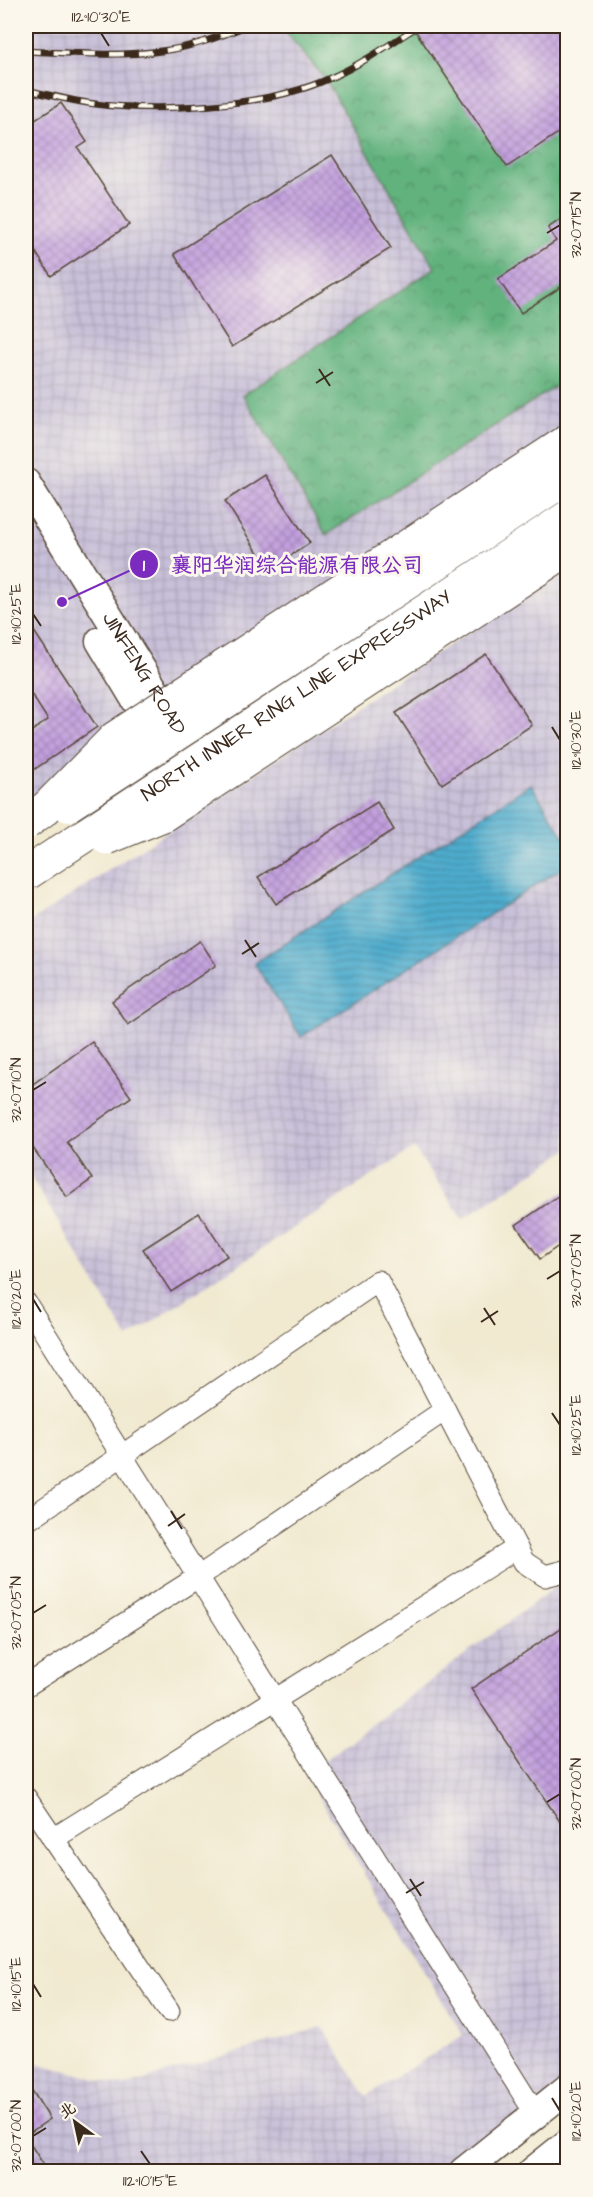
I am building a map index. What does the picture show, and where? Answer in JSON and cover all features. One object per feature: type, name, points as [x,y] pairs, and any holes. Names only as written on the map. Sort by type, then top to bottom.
[{"type":"highway","points":[[26,823],[46,808],[115,738],[567,441]]},
{"type":"highway","name":"NORTH INNER RING LINE EXPRESSWAY","points":[[26,833],[567,477]]},
{"type":"highway","name":"NORTH INNER RING LINE EXPRESSWAY","points":[[26,874],[567,517]]},
{"type":"highway","points":[[26,880],[74,851],[163,815],[567,549]]},
{"type":"street","name":"JINFENG ROAD","points":[[26,483],[196,777],[26,519]]},
{"type":"street","points":[[26,1521],[378,1281],[524,1562],[545,1576],[567,1570]]},
{"type":"street","points":[[26,1303],[536,2113]]},
{"type":"street","points":[[26,1686],[198,1577],[445,1410]]},
{"type":"street","points":[[53,1839],[517,1548]]},
{"type":"street","points":[[26,1798],[169,2011]]},
{"type":"street","points":[[463,2172],[567,2088]]},
{"type":"street","points":[[532,2172],[567,2143]]},
{"type":"shaded area","points":[[26,26],[567,26],[567,497],[188,746],[26,816]]},
{"type":"shaded area","points":[[567,567],[567,1150],[463,1219],[414,1148],[128,1338],[26,1169],[26,925]]},
{"type":"shaded area","points":[[567,1579],[567,2088],[463,2171],[26,2171],[26,2060],[123,2086],[322,2027],[366,2096],[463,2035],[305,1775]]},
{"type":"green space","points":[[281,26],[567,26],[567,379],[326,535],[243,395],[435,268],[326,80]]},
{"type":"water","points":[[531,784],[567,841],[567,865],[301,1037],[254,963]]},
{"type":"building","points":[[412,26],[567,26],[567,127],[507,167]]},
{"type":"building","points":[[61,103],[87,142],[78,148],[129,225],[51,276],[26,237],[26,126]]},
{"type":"building","points":[[332,155],[391,248],[232,347],[174,254]]},
{"type":"building","points":[[567,215],[567,283],[521,313],[498,279],[556,241],[548,228]]},
{"type":"building","points":[[265,475],[310,543],[269,570],[225,501]]},
{"type":"building","points":[[26,619],[97,727],[26,775],[26,735],[48,720],[26,686]]},
{"type":"building","points":[[486,654],[532,725],[442,784],[396,713]]},
{"type":"building","points":[[377,802],[394,830],[276,904],[258,877]]},
{"type":"building","points":[[200,941],[216,965],[128,1025],[112,1001]]},
{"type":"building","points":[[92,1042],[131,1097],[67,1142],[92,1179],[67,1197],[26,1138],[26,1089]]},
{"type":"building","points":[[567,1190],[567,1240],[540,1259],[516,1225]]},
{"type":"building","points":[[199,1213],[227,1256],[171,1292],[143,1249]]},
{"type":"building","points":[[567,1624],[567,1832],[471,1689]]},
{"type":"building","points":[[26,2081],[50,2119],[26,2135]]},
{"type":"building","points":[[26,2137],[48,2172],[26,2172]]},
{"type":"railway","points":[[26,51],[111,54],[172,50],[194,45],[246,26]]},
{"type":"railway","points":[[26,90],[80,102],[115,106],[177,107],[243,102],[274,96],[328,79],[363,61],[418,26]]},
{"type":"place","name":"襄阳华润综合能源有限公司","points":[[62,602]]}]
